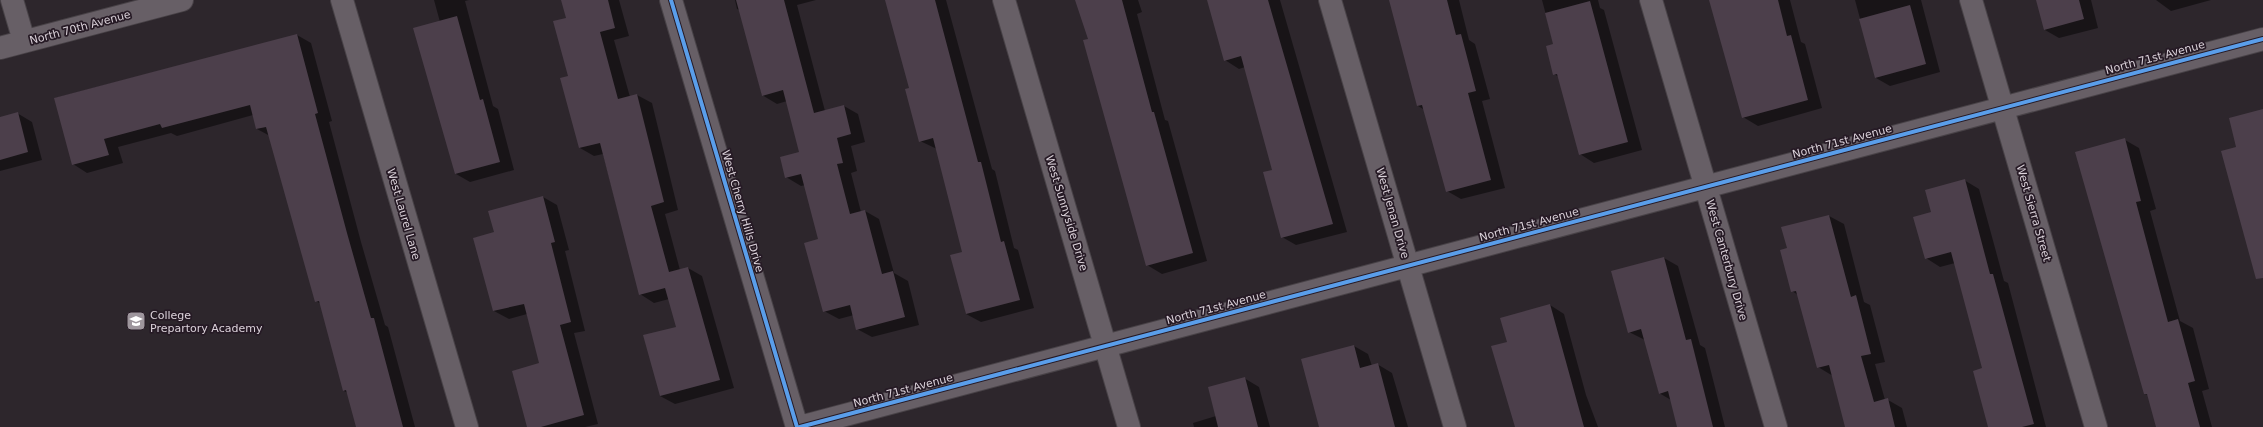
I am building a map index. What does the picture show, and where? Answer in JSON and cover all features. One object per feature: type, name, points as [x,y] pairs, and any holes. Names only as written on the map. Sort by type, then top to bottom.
[{"type":"street","points":[[12,0],[24,41]]},
{"type":"street","name":"North 70th Avenue","points":[[0,48],[182,0]]},
{"type":"street","name":"West Laurel Lane","points":[[342,0],[467,427]]},
{"type":"street","name":"West Cherry Hills Drive","points":[[671,0],[796,427]]},
{"type":"street","name":"West Sunnyside Drive","points":[[1004,0],[1130,427]]},
{"type":"street","name":"West Jenan Drive","points":[[1330,0],[1455,427]]},
{"type":"street","name":"West Canterbury Drive","points":[[1650,0],[1776,427]]},
{"type":"street","name":"West Sierra Street","points":[[1971,0],[2096,427]]},
{"type":"street","name":"North 71st Avenue","points":[[800,427],[2263,39]]},
{"type":"building","points":[[561,0],[608,0],[615,28],[600,32],[618,99],[637,94],[664,202],[651,206],[669,272],[688,267],[720,380],[660,396],[643,335],[676,327],[665,288],[639,295],[600,143],[579,148],[560,78],[568,76],[553,21],[566,18]]},
{"type":"building","points":[[736,0],[784,0],[814,113],[844,105],[851,134],[837,138],[843,163],[837,164],[850,214],[865,210],[882,274],[893,271],[905,317],[856,330],[850,305],[823,312],[804,243],[818,239],[801,174],[785,178],[780,157],[799,152],[783,90],[762,96]]},
{"type":"building","points":[[885,0],[935,0],[978,162],[981,162],[1001,242],[1004,241],[1020,300],[966,314],[950,255],[962,252],[933,138],[919,142],[905,89],[909,88]]},
{"type":"building","points":[[1075,0],[1122,0],[1152,112],[1154,112],[1193,253],[1146,266],[1083,40],[1088,39]]},
{"type":"building","points":[[1207,0],[1268,0],[1333,224],[1281,238],[1263,172],[1272,170],[1241,56],[1224,61]]},
{"type":"building","points":[[1389,0],[1447,0],[1456,35],[1461,34],[1476,91],[1468,93],[1491,180],[1446,192],[1422,105],[1417,106]]},
{"type":"building","points":[[1709,0],[1778,0],[1787,36],[1791,35],[1808,100],[1742,118]]},
{"type":"building","points":[[2036,0],[2079,0],[2084,19],[2044,30]]},
{"type":"building","points":[[1590,1],[1628,142],[1579,155],[1557,74],[1553,75],[1546,46],[1553,44],[1545,13]]},
{"type":"building","points":[[1910,5],[1926,64],[1875,78],[1859,19]]},
{"type":"building","points":[[457,16],[480,100],[483,99],[500,162],[455,174],[413,28]]},
{"type":"building","points":[[297,34],[318,113],[315,114],[347,233],[371,318],[374,318],[403,427],[356,427],[346,390],[343,391],[319,301],[315,302],[266,127],[256,129],[250,105],[162,128],[160,124],[104,139],[109,155],[72,165],[54,98]]},
{"type":"building","points":[[2263,109],[2263,278],[2256,279],[2221,151],[2236,147],[2229,118]]},
{"type":"building","points":[[18,112],[28,152],[0,160],[0,117]]},
{"type":"building","points":[[2125,138],[2141,201],[2136,202],[2168,322],[2178,319],[2195,381],[2188,383],[2200,427],[2156,427],[2147,394],[2144,394],[2075,152]]},
{"type":"building","points":[[1965,179],[1990,274],[1993,274],[2034,424],[2022,427],[1988,427],[1973,371],[1982,368],[1951,252],[1925,259],[1913,217],[1931,212],[1925,190]]},
{"type":"building","points":[[543,196],[555,242],[551,243],[571,322],[560,325],[584,415],[541,427],[527,427],[512,371],[539,363],[524,304],[493,311],[473,238],[494,232],[488,211]]},
{"type":"building","points":[[1829,215],[1851,297],[1856,295],[1871,354],[1861,356],[1874,402],[1888,398],[1895,427],[1845,427],[1829,365],[1817,368],[1796,291],[1791,292],[1780,250],[1787,248],[1781,227]]},
{"type":"building","points":[[1664,257],[1686,340],[1691,339],[1713,427],[1677,427],[1668,391],[1659,394],[1641,329],[1628,333],[1611,271]]},
{"type":"building","points":[[1550,304],[1584,427],[1515,427],[1491,346],[1507,342],[1500,318]]},
{"type":"building","points":[[1354,345],[1360,368],[1378,363],[1395,427],[1319,427],[1301,359]]},
{"type":"building","points":[[1245,377],[1258,427],[1218,427],[1208,387]]},
{"type":"cycle path","points":[[671,0],[797,427]]},
{"type":"cycle path","points":[[800,427],[2263,39]]},
{"type":"place","name":"College Prepartory Academy","points":[[136,321]]}]
